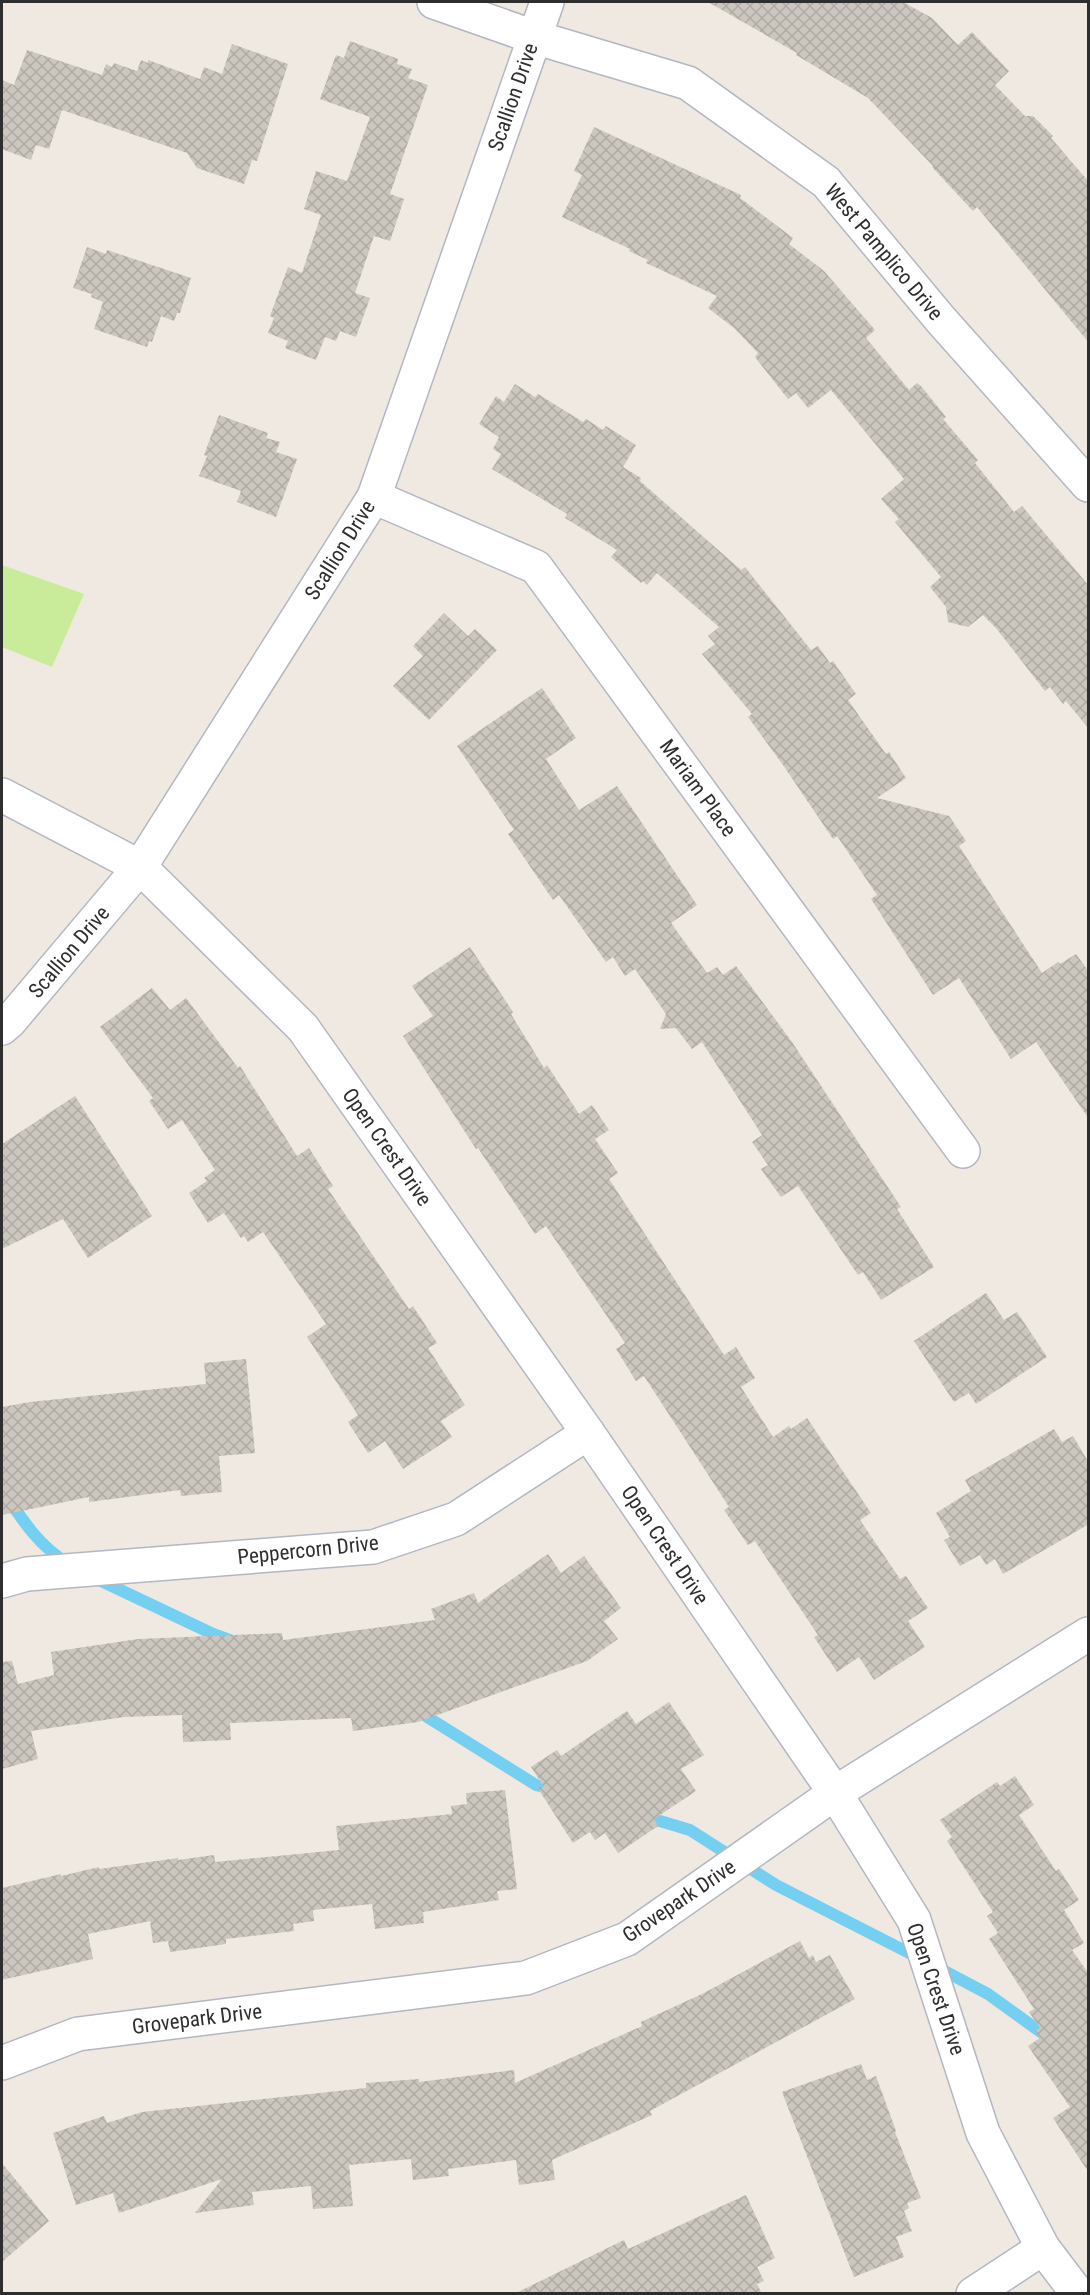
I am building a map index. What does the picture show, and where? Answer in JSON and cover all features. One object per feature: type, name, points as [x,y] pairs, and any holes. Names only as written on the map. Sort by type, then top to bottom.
[{"type":"street","name":"West Pamplico Drive","points":[[434,2],[534,37],[687,83],[826,182],[941,320],[1089,485]]},
{"type":"street","name":"Scallion Drive","points":[[2,1028],[140,867],[374,497],[547,2]]},
{"type":"street","name":"Mariam Place","points":[[374,497],[536,567],[963,1151]]},
{"type":"street","name":"Open Crest Drive","points":[[2,795],[140,867],[303,1028],[588,1433],[835,1793],[914,1920],[984,2133],[1043,2248],[1077,2294]]},
{"type":"street","name":"Peppercorn Drive","points":[[2,1581],[27,1574],[373,1547],[456,1519],[588,1433]]},
{"type":"street","name":"Grovepark Drive","points":[[2,2062],[78,2034],[526,1978],[627,1939],[835,1793],[1089,1634]]},
{"type":"street","points":[[974,2294],[1043,2248]]},
{"type":"green space","points":[[2,565],[84,594],[52,667],[2,647]]},
{"type":"building","points":[[708,2],[903,2],[932,18],[958,45],[972,32],[1009,71],[995,85],[1025,116],[1033,116],[1053,136],[1051,138],[1089,182],[1089,343],[977,207],[973,211],[868,98],[796,55],[797,53]]},
{"type":"building","points":[[350,41],[398,59],[397,64],[412,69],[408,78],[428,85],[390,194],[404,199],[390,241],[374,236],[355,293],[370,298],[356,337],[340,331],[336,341],[325,337],[316,360],[285,348],[288,341],[268,333],[274,318],[270,316],[288,267],[302,273],[321,215],[304,209],[316,171],[347,181],[370,117],[320,99],[336,55],[344,58]]},
{"type":"building","points":[[232,44],[288,64],[257,161],[252,160],[244,184],[197,168],[187,153],[62,110],[49,149],[36,145],[31,160],[2,149],[2,80],[14,85],[27,50],[102,75],[106,64],[112,67],[114,63],[137,71],[141,60],[148,63],[148,60],[200,79],[204,67],[222,74]]},
{"type":"building","points":[[594,127],[741,195],[740,198],[793,238],[789,244],[824,271],[875,330],[866,338],[909,390],[917,383],[921,386],[946,417],[943,419],[978,460],[975,463],[1014,512],[1022,506],[1089,586],[1089,729],[1066,701],[1063,704],[1050,687],[1045,691],[996,628],[983,615],[968,627],[948,622],[946,607],[930,587],[941,577],[895,522],[899,519],[881,499],[904,479],[831,390],[808,408],[796,393],[788,399],[755,357],[758,353],[734,328],[708,308],[717,296],[646,263],[648,260],[629,251],[630,249],[562,217],[582,175],[574,171]]},
{"type":"building","points":[[87,247],[106,254],[107,250],[191,278],[180,313],[177,313],[174,321],[161,316],[152,342],[149,341],[147,347],[94,329],[103,302],[91,297],[92,294],[73,288]]},
{"type":"building","points":[[515,384],[535,397],[538,394],[583,422],[586,419],[603,430],[606,426],[636,445],[623,467],[641,478],[640,481],[741,570],[745,567],[811,650],[818,646],[830,663],[833,661],[856,694],[848,700],[886,754],[889,752],[906,778],[877,798],[949,816],[966,841],[959,846],[1042,973],[1076,954],[1089,972],[1089,1119],[1036,1042],[1011,1059],[959,978],[933,995],[871,899],[877,895],[837,836],[833,839],[748,717],[752,714],[702,654],[715,644],[708,636],[719,627],[657,573],[647,585],[643,581],[641,583],[611,557],[617,550],[565,518],[567,514],[492,469],[501,454],[493,449],[499,437],[479,424],[496,396],[504,402]]},
{"type":"building","points":[[219,415],[268,433],[266,438],[280,442],[276,452],[297,459],[276,517],[237,502],[241,491],[199,476]]},
{"type":"building","points":[[444,613],[468,636],[475,629],[497,650],[429,720],[393,686],[423,656],[413,646]]},
{"type":"building","points":[[542,688],[576,738],[546,759],[579,810],[617,786],[697,905],[671,923],[707,973],[717,967],[723,975],[736,966],[792,1042],[901,1207],[897,1209],[934,1267],[881,1300],[863,1272],[858,1275],[798,1186],[781,1197],[761,1169],[768,1165],[752,1142],[762,1135],[702,1042],[692,1049],[676,1028],[660,1029],[666,1014],[635,969],[625,976],[613,957],[606,962],[559,895],[553,900],[508,834],[514,830],[457,746]]},
{"type":"building","points":[[470,947],[513,1012],[511,1014],[544,1068],[547,1065],[579,1114],[592,1105],[609,1130],[595,1139],[618,1173],[609,1179],[724,1355],[736,1347],[755,1378],[741,1387],[773,1437],[807,1418],[871,1513],[860,1520],[900,1579],[906,1576],[928,1608],[908,1621],[925,1647],[874,1680],[859,1657],[837,1672],[814,1637],[818,1635],[755,1541],[748,1545],[724,1510],[729,1507],[644,1376],[636,1381],[616,1349],[625,1343],[546,1226],[535,1234],[478,1148],[476,1149],[403,1036],[433,1016],[412,986]]},
{"type":"building","points":[[152,988],[170,1010],[186,998],[238,1068],[240,1066],[297,1156],[309,1148],[333,1186],[328,1189],[409,1309],[413,1306],[437,1343],[428,1348],[465,1405],[441,1421],[452,1437],[403,1469],[385,1441],[368,1453],[348,1422],[358,1415],[307,1337],[326,1324],[263,1232],[248,1242],[244,1236],[241,1238],[224,1213],[208,1223],[189,1193],[207,1181],[204,1178],[215,1170],[182,1120],[168,1129],[149,1101],[153,1098],[100,1027]]},
{"type":"building","points":[[75,1096],[152,1216],[88,1258],[63,1219],[2,1249],[2,1144]]},
{"type":"building","points":[[986,1293],[1004,1320],[1017,1312],[1047,1357],[976,1404],[969,1393],[954,1402],[914,1341]]},
{"type":"building","points":[[246,1359],[255,1453],[219,1456],[222,1492],[181,1496],[180,1490],[89,1502],[89,1497],[2,1515],[2,1407],[30,1402],[206,1384],[204,1363]]},
{"type":"building","points":[[1054,1429],[1062,1442],[1073,1436],[1089,1463],[1089,1524],[1003,1574],[995,1559],[986,1565],[980,1555],[960,1566],[944,1540],[950,1537],[936,1513],[971,1491],[965,1480]]},
{"type":"building","points":[[548,1554],[561,1573],[584,1556],[621,1608],[604,1621],[618,1639],[587,1661],[418,1722],[353,1731],[351,1718],[230,1723],[231,1740],[183,1742],[182,1715],[124,1717],[31,1731],[38,1759],[2,1769],[2,1662],[12,1661],[18,1684],[54,1675],[51,1652],[138,1639],[282,1633],[283,1640],[435,1620],[431,1609],[474,1593],[478,1603]]},
{"type":"building","points":[[669,1702],[704,1755],[681,1769],[696,1791],[654,1819],[658,1826],[618,1853],[605,1833],[595,1840],[590,1832],[573,1843],[537,1787],[544,1787],[531,1767],[557,1750],[561,1756],[627,1711],[636,1724]]},
{"type":"building","points":[[1015,1776],[1034,1805],[1019,1815],[1056,1871],[1059,1869],[1079,1900],[1064,1910],[1084,1943],[1072,1950],[1089,1974],[1089,2173],[1053,2118],[1070,2107],[1028,2046],[1040,2038],[1035,2031],[1040,2028],[1029,2012],[1034,2009],[989,1939],[998,1933],[987,1916],[993,1912],[947,1841],[952,1837],[940,1820],[997,1782],[1000,1786]]},
{"type":"building","points":[[505,1790],[517,1889],[497,1891],[499,1900],[423,1912],[424,1923],[375,1929],[372,1904],[313,1910],[314,1921],[293,1924],[294,1931],[226,1939],[226,1944],[170,1952],[168,1941],[153,1943],[150,1921],[88,1934],[93,1959],[2,1980],[2,1888],[99,1867],[99,1869],[178,1858],[178,1860],[214,1855],[215,1862],[339,1850],[336,1826],[452,1814],[451,1806],[467,1804],[466,1793]]},
{"type":"building","points":[[800,1941],[809,1958],[813,1955],[816,1962],[830,1955],[855,1999],[650,2111],[652,2115],[552,2160],[555,2180],[519,2185],[516,2160],[448,2169],[449,2176],[413,2180],[411,2159],[349,2165],[353,2206],[313,2209],[311,2186],[252,2192],[254,2205],[195,2213],[222,2179],[119,2213],[113,2193],[76,2205],[53,2133],[104,2116],[107,2123],[142,2112],[366,2088],[366,2083],[419,2079],[419,2082],[514,2070],[515,2083],[642,2026],[641,2022],[704,1993]]},
{"type":"building","points":[[861,2064],[867,2080],[876,2076],[921,2198],[907,2203],[909,2208],[904,2211],[912,2231],[896,2237],[904,2257],[854,2277],[782,2092]]},
{"type":"building","points":[[2,2163],[49,2221],[2,2262]]},
{"type":"building","points":[[746,2195],[775,2258],[757,2267],[764,2281],[757,2284],[762,2294],[514,2294],[624,2240],[628,2249]]},
{"type":"waterway","points":[[2,1489],[39,1540],[69,1564]]},
{"type":"waterway","points":[[95,1578],[232,1641]]},
{"type":"waterway","points":[[416,1710],[536,1785],[560,1791]]},
{"type":"waterway","points":[[640,1815],[690,1830],[776,1885],[919,1958]]},
{"type":"waterway","points":[[935,1966],[988,1994],[1049,2038]]}]
